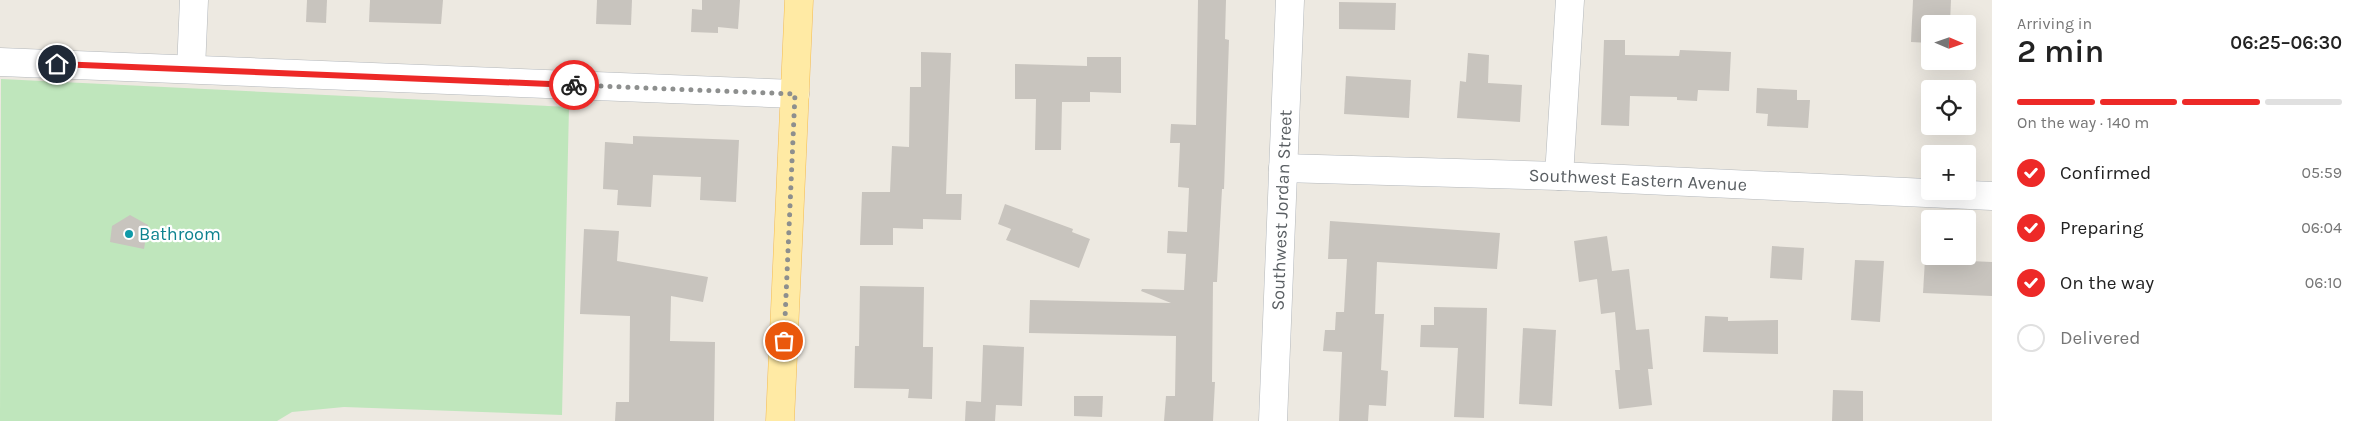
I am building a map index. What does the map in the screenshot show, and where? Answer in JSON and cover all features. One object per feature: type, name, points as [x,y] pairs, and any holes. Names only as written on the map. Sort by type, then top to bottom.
[{"type":"main road","points":[[780,421],[799,0]]},
{"type":"street","points":[[191,69],[194,0]]},
{"type":"street","name":"Southwest Jordan Street","points":[[1273,421],[1290,0]]},
{"type":"street","points":[[1559,176],[1570,0]]},
{"type":"street","points":[[0,62],[795,94]]},
{"type":"street","name":"Southwest Eastern Avenue","points":[[1284,168],[1559,176],[1992,196]]},
{"type":"green space","points":[[1,79],[569,107],[562,415],[344,407],[292,412],[277,421],[0,421]]},
{"type":"building","points":[[307,0],[327,0],[326,23],[306,22]]},
{"type":"building","points":[[370,0],[443,0],[441,24],[369,22]]},
{"type":"building","points":[[597,0],[632,0],[631,25],[596,24]]},
{"type":"building","points":[[702,0],[740,0],[738,29],[718,27],[718,33],[691,32],[692,9],[702,10]]},
{"type":"building","points":[[1198,0],[1226,0],[1225,39],[1229,40],[1224,189],[1222,189],[1217,282],[1213,282],[1212,382],[1215,382],[1213,421],[1164,421],[1166,396],[1175,396],[1176,336],[1029,333],[1030,300],[1171,303],[1141,291],[1142,289],[1184,290],[1186,254],[1167,253],[1168,231],[1187,232],[1189,188],[1178,187],[1180,143],[1170,143],[1171,124],[1196,125]]},
{"type":"building","points":[[1913,0],[1951,0],[1950,15],[1921,15],[1921,43],[1911,42]]},
{"type":"building","points":[[1339,2],[1396,3],[1395,30],[1339,29]]},
{"type":"building","points":[[1604,40],[1625,40],[1625,55],[1679,56],[1680,50],[1731,52],[1729,91],[1698,90],[1697,101],[1677,100],[1677,97],[1630,96],[1629,126],[1601,125]]},
{"type":"building","points":[[921,52],[951,53],[946,194],[962,194],[961,220],[923,219],[923,229],[893,228],[893,245],[860,245],[862,192],[890,192],[892,146],[909,147],[910,87],[921,87]]},
{"type":"building","points":[[1468,53],[1489,55],[1488,83],[1522,85],[1520,122],[1457,118],[1460,81],[1466,82]]},
{"type":"building","points":[[1087,57],[1121,57],[1121,93],[1090,92],[1090,102],[1062,102],[1061,150],[1035,150],[1036,99],[1015,99],[1015,64],[1087,66]]},
{"type":"building","points":[[1346,76],[1411,80],[1409,118],[1344,114]]},
{"type":"building","points":[[1757,88],[1797,90],[1797,100],[1810,100],[1808,128],[1767,126],[1768,114],[1756,113]]},
{"type":"building","points":[[633,136],[739,140],[736,202],[700,200],[701,177],[653,175],[651,207],[617,205],[618,190],[603,189],[605,142],[633,144]]},
{"type":"building","points":[[1005,204],[1073,229],[1072,232],[1090,239],[1079,268],[1006,240],[1011,229],[998,224]]},
{"type":"building","name":"Bathroom","points":[[130,215],[148,225],[144,249],[110,242],[112,226]]},
{"type":"building","points":[[1330,221],[1500,233],[1497,269],[1377,262],[1375,314],[1384,314],[1381,370],[1388,371],[1386,406],[1369,405],[1368,421],[1339,421],[1342,352],[1323,351],[1325,330],[1335,330],[1336,312],[1344,312],[1347,259],[1328,259]]},
{"type":"building","points":[[584,229],[619,231],[617,261],[708,277],[703,302],[671,296],[670,341],[715,342],[714,421],[615,421],[616,402],[629,402],[630,316],[580,314]]},
{"type":"building","points":[[1607,236],[1612,271],[1629,269],[1636,330],[1649,329],[1653,369],[1648,369],[1652,405],[1619,409],[1615,370],[1620,370],[1615,312],[1601,314],[1597,279],[1579,282],[1574,241]]},
{"type":"building","points":[[1772,246],[1804,248],[1802,280],[1770,278]]},
{"type":"building","points":[[1855,260],[1884,261],[1880,322],[1851,320]]},
{"type":"building","points":[[1976,261],[1992,262],[1992,296],[1923,293],[1925,265],[1976,265]]},
{"type":"building","points":[[860,286],[924,287],[923,347],[933,347],[932,399],[908,398],[909,389],[854,388],[855,346],[859,346]]},
{"type":"building","points":[[1434,307],[1487,308],[1484,418],[1454,417],[1458,348],[1420,347],[1421,325],[1434,325]]},
{"type":"building","points":[[1705,316],[1728,317],[1728,321],[1778,320],[1778,354],[1703,352]]},
{"type":"building","points":[[1523,328],[1556,330],[1552,406],[1519,404]]},
{"type":"building","points":[[983,345],[1024,347],[1022,406],[996,405],[995,421],[965,421],[966,401],[981,402]]},
{"type":"building","points":[[1833,390],[1863,391],[1863,421],[1832,421]]},
{"type":"building","points":[[1074,396],[1103,396],[1102,417],[1074,416]]},
{"type":"way so far","points":[[574,85],[795,94],[784,341]]},
{"type":"place","name":"Bathroom","points":[[129,234]]},
{"type":"route","points":[[57,64],[574,85]]}]
